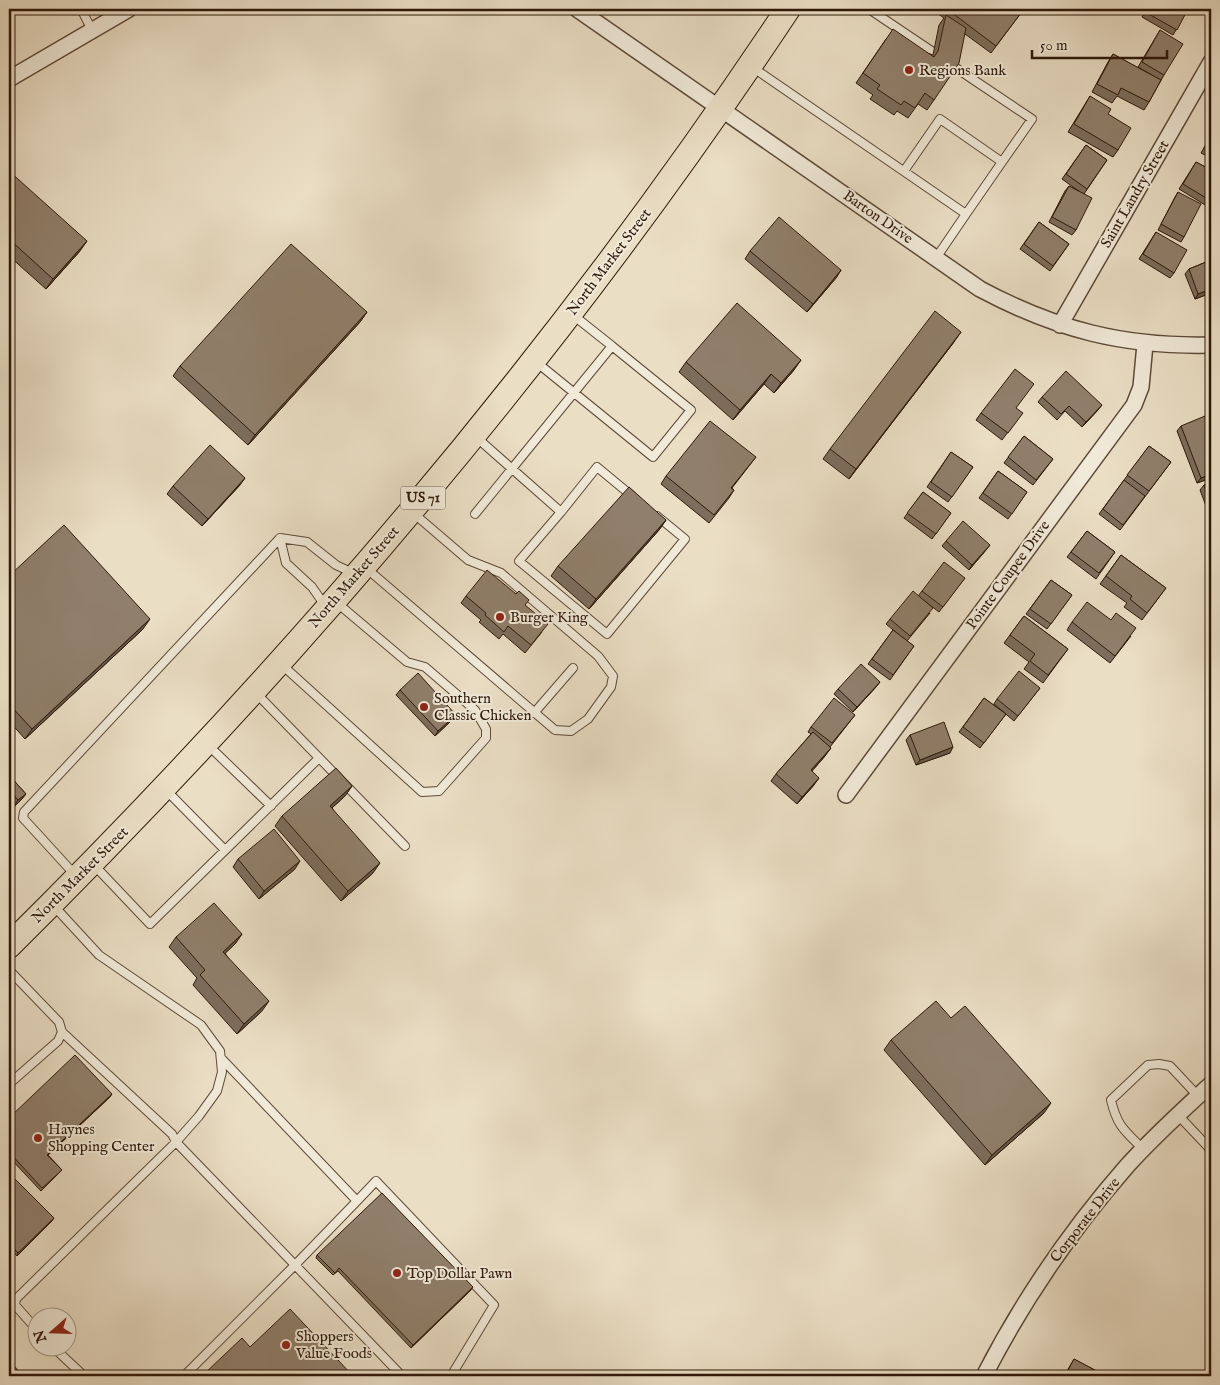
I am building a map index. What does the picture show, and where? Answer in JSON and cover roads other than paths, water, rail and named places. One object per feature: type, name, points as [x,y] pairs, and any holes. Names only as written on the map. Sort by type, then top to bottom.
[{"type":"main road","name":"North Market Street","points":[[9,946],[85,870],[206,743],[331,605],[412,511],[571,313],[679,168],[788,9]]},
{"type":"street","points":[[9,79],[129,9]]},
{"type":"street","name":"Barton Drive","points":[[577,9],[980,289],[995,297],[1025,312],[1060,325],[1112,339],[1145,344],[1211,345]]},
{"type":"street","name":"Saint Landry Street","points":[[1060,325],[1211,62]]},
{"type":"street","name":"Pointe Coupee Drive","points":[[846,795],[1134,405],[1140,387],[1145,344]]},
{"type":"street","name":"Corporate Drive","points":[[984,1376],[1039,1280],[1079,1224],[1143,1149],[1211,1084]]},
{"type":"street","points":[[9,1373],[12,1376]]},
{"type":"lane","points":[[81,9],[92,30]]},
{"type":"lane","points":[[869,9],[933,52]]},
{"type":"lane","points":[[750,66],[966,214]]},
{"type":"lane","points":[[936,258],[1032,119],[953,66]]},
{"type":"lane","points":[[904,171],[940,120],[1002,162]]},
{"type":"lane","points":[[534,360],[653,457],[691,410],[571,313]]},
{"type":"lane","points":[[475,514],[612,346]]},
{"type":"lane","points":[[474,435],[561,512]]},
{"type":"lane","points":[[642,503],[598,467],[519,561],[607,634],[685,539],[649,509]]},
{"type":"lane","points":[[280,538],[307,542],[336,565],[361,571],[555,730],[571,731],[588,719],[611,687],[613,676],[598,656],[501,573],[468,560],[412,511]]},
{"type":"lane","points":[[280,538],[286,563],[331,605],[407,662],[425,668],[474,710],[486,729],[486,738],[439,790],[422,792],[280,662]]},
{"type":"lane","points":[[280,538],[24,812],[24,818],[150,924],[320,758]]},
{"type":"lane","points":[[534,713],[573,668]]},
{"type":"lane","points":[[254,691],[405,846]]},
{"type":"lane","points":[[206,743],[271,806]]},
{"type":"lane","points":[[164,788],[225,850]]},
{"type":"lane","points":[[28,1320],[15,1305],[16,1299],[176,1142],[199,1116],[217,1091],[222,1072],[220,1051],[201,1025],[99,955],[51,904]]},
{"type":"lane","points":[[9,970],[59,1022],[62,1032],[172,1134],[176,1142],[402,1376]]},
{"type":"lane","points":[[9,1084],[58,1041],[62,1032]]},
{"type":"lane","points":[[221,1058],[357,1201]]},
{"type":"lane","points":[[1143,1149],[1125,1131],[1115,1117],[1111,1100],[1148,1064],[1170,1066],[1198,1096]]},
{"type":"lane","points":[[1178,1115],[1211,1150]]},
{"type":"lane","points":[[184,1376],[376,1181],[494,1305],[451,1376]]},
{"type":"lane","points":[[65,1358],[84,1376]]},
{"type":"place","name":"Regions Bank","points":[[909,70]]},
{"type":"place","name":"Burger King","points":[[500,617]]},
{"type":"place","name":"Southern Classic Chicken","points":[[424,707]]},
{"type":"place","name":"Haynes Shopping Center","points":[[38,1138]]},
{"type":"place","name":"Top Dollar Pawn","points":[[397,1273]]},
{"type":"place","name":"Shoppers Value Foods","points":[[286,1345]]}]
